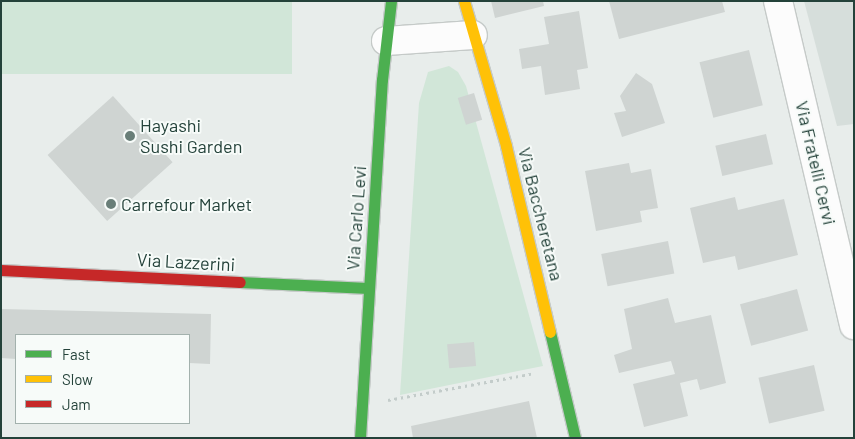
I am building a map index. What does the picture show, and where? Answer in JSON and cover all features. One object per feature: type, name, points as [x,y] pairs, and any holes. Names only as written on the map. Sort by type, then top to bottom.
[{"type":"street","name":"Via Carlo Levi","points":[[360,438],[368,288],[386,41],[391,1]]},
{"type":"street","name":"Via Baccheretana","points":[[464,1],[506,146],[575,438]]},
{"type":"street","name":"Via Fratelli Cervi","points":[[778,1],[854,325]]},
{"type":"street","points":[[386,41],[473,35]]},
{"type":"street","name":"Via Lazzerini","points":[[1,270],[368,288]]},
{"type":"path","points":[[362,405],[560,368]]},
{"type":"shaded area","points":[[804,1],[854,1],[854,124],[837,126]]},
{"type":"green space","points":[[1,1],[292,1],[292,74],[1,74]]},
{"type":"green space","points":[[449,66],[458,72],[466,86],[543,366],[400,395],[419,103],[428,72]]},
{"type":"building","points":[[491,1],[543,1],[544,6],[495,18]]},
{"type":"building","points":[[609,1],[722,1],[725,12],[619,39]]},
{"type":"building","points":[[579,11],[588,68],[577,70],[580,89],[545,95],[541,66],[522,69],[519,49],[549,44],[544,17]]},
{"type":"building","points":[[749,50],[763,105],[713,118],[700,62]]},
{"type":"building","points":[[636,73],[652,84],[665,123],[622,137],[614,113],[626,111],[620,96]]},
{"type":"building","points":[[474,93],[482,120],[466,125],[458,98]]},
{"type":"building","points":[[113,96],[173,162],[107,221],[48,155]]},
{"type":"building","points":[[766,134],[773,164],[722,176],[715,146]]},
{"type":"building","points":[[629,163],[631,173],[651,169],[658,208],[640,211],[642,222],[596,231],[585,171]]},
{"type":"building","points":[[735,197],[738,210],[784,199],[798,255],[738,270],[735,256],[703,263],[690,208]]},
{"type":"building","points":[[668,241],[674,273],[608,286],[601,254]]},
{"type":"building","points":[[797,289],[808,331],[751,346],[740,304]]},
{"type":"building","points":[[668,298],[675,323],[711,315],[726,383],[700,390],[697,379],[680,383],[688,416],[644,427],[633,384],[675,374],[671,361],[619,373],[614,355],[632,349],[624,309]]},
{"type":"building","points":[[1,309],[211,314],[210,364],[190,363],[190,334],[15,334],[15,359],[1,358]]},
{"type":"building","points":[[474,342],[476,366],[449,368],[447,344]]},
{"type":"building","points":[[814,365],[825,411],[769,424],[758,378]]},
{"type":"building","points":[[529,401],[537,438],[413,438],[411,426]]},
{"type":"traffic: fast","points":[[360,438],[382,80],[391,1]]},
{"type":"traffic: fast","points":[[240,282],[368,288]]},
{"type":"traffic: fast","points":[[550,332],[575,438]]},
{"type":"traffic: slow","points":[[464,1],[506,146],[550,332]]},
{"type":"traffic: jam","points":[[1,270],[240,282]]},
{"type":"place","name":"Hayashi Sushi Garden","points":[[130,136]]},
{"type":"place","name":"Carrefour Market","points":[[111,204]]}]
